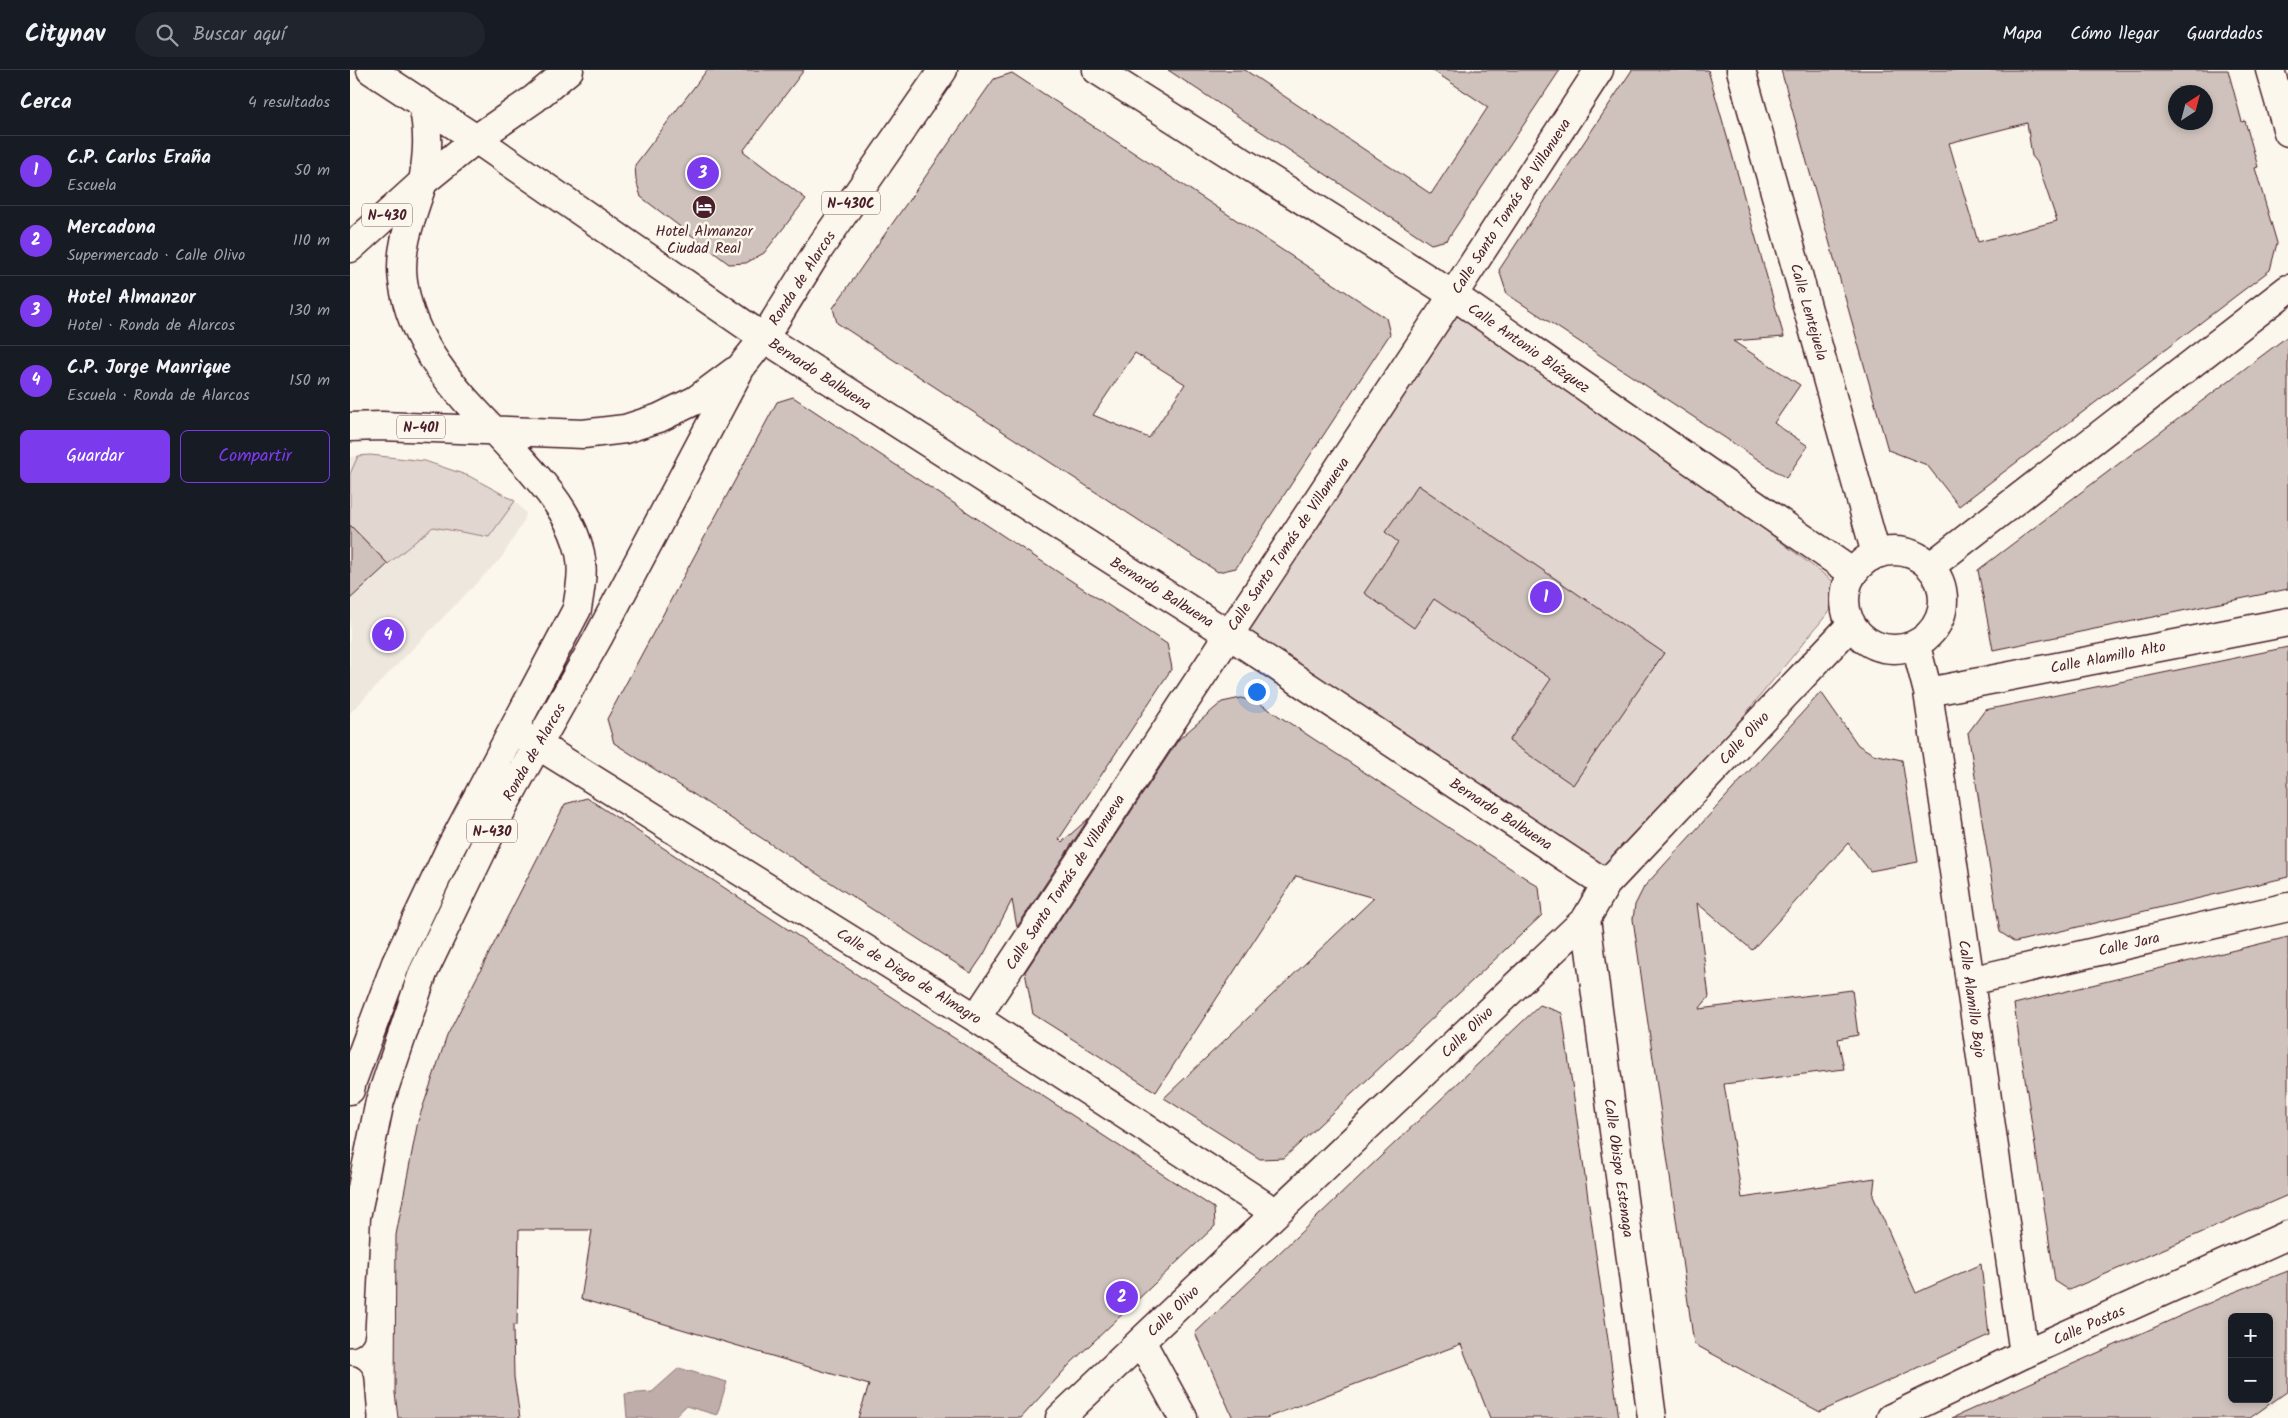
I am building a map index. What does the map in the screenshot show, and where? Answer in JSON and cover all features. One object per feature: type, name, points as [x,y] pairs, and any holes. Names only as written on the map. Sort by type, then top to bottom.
[{"type":"main road","name":"Bernardo Balbuena","points":[[371,70],[476,139],[764,338],[1228,634],[1606,884]]},
{"type":"main road","points":[[423,182],[476,139],[534,99],[569,70]]},
{"type":"main road","name":"Ronda de Alarcos","points":[[350,1332],[356,1217],[380,1101],[423,973],[505,803],[598,638],[741,367],[764,338],[819,249],[943,70]]},
{"type":"main road","name":"Calle Antonio Blázquez","points":[[1097,70],[1453,295],[1853,572]]},
{"type":"main road","name":"Calle Santo Tomás de Villanueva","points":[[976,1018],[1453,295],[1599,70]]},
{"type":"main road","name":"Calle Lentejuela","points":[[1741,70],[1876,554]]},
{"type":"main road","points":[[2270,70],[2288,132]]},
{"type":"main road","points":[[423,104],[428,129],[427,157],[423,182],[404,242],[402,280],[411,318],[434,362],[461,396],[493,430],[584,434],[625,429],[659,418],[696,400],[741,367]]},
{"type":"main road","name":"N-430","points":[[350,248],[423,182]]},
{"type":"main road","points":[[1931,566],[2288,289]]},
{"type":"main road","name":"N-401","points":[[350,427],[381,426],[493,430]]},
{"type":"main road","name":"Ronda de Alarcos","points":[[350,1090],[396,963],[450,849],[577,609],[582,583],[580,553],[572,528],[557,500],[493,430]]},
{"type":"main road","points":[[1895,550],[1915,555],[1931,566],[1942,586],[1944,607],[1932,634],[1916,646],[1896,650],[1870,643],[1851,625],[1846,612],[1846,591],[1853,572],[1866,559],[1876,554],[1895,550]]},
{"type":"main road","name":"Calle Alamillo Alto","points":[[1928,692],[2288,622]]},
{"type":"main road","name":"Calle Olivo","points":[[1060,1418],[1586,919],[1606,884],[1851,625]]},
{"type":"main road","name":"Calle Alamillo Bajo","points":[[1916,646],[1928,692],[2024,1354]]},
{"type":"main road","name":"Calle de Diego de Almagro","points":[[513,730],[976,1018],[1276,1213]]},
{"type":"main road","name":"Calle Jara","points":[[1970,981],[2288,907]]},
{"type":"main road","name":"Calle Obispo Estenaga","points":[[1586,919],[1652,1418]]},
{"type":"main road","name":"Calle Postas","points":[[1891,1418],[2024,1354],[2288,1235]]},
{"type":"main road","points":[[1142,1341],[1183,1418]]},
{"type":"main road","points":[[350,1380],[353,1418]]},
{"type":"shaded area","points":[[1453,295],[1846,591],[1606,884],[1228,634]]},
{"type":"shaded area","points":[[370,455],[425,461],[469,476],[515,501],[526,513],[524,521],[502,557],[350,713],[350,457]]},
{"type":"shaded area","points":[[370,455],[425,461],[469,476],[515,501],[489,537],[433,527],[388,564],[350,525],[350,474],[358,456]]},
{"type":"shaded area","points":[[679,1368],[727,1382],[717,1415],[686,1406],[673,1418],[627,1418],[625,1394],[652,1392]]},
{"type":"building","points":[[707,70],[804,70],[743,151],[806,199],[764,253],[746,263],[729,264],[641,197],[636,180],[635,165]]},
{"type":"building","points":[[1168,70],[1245,70],[1431,194],[1488,107],[1432,70],[1560,70],[1447,240],[1431,244]]},
{"type":"building","points":[[1632,70],[1708,70],[1784,337],[1733,341],[1800,385],[1774,423],[1808,446],[1786,478],[1507,294],[1499,270]]},
{"type":"building","points":[[1781,70],[2228,70],[2242,122],[2245,121],[2258,167],[2255,168],[2277,243],[2270,270],[1959,506],[1927,465],[1888,450]],"holes":[[[2027,123],[2032,156],[2037,162],[2057,221],[1978,242],[1949,143]]]},
{"type":"building","points":[[1012,73],[1386,318],[1390,334],[1236,568],[1218,572],[837,323],[833,308],[994,79]],"holes":[[[1135,353],[1185,384],[1149,438],[1093,415]]]},
{"type":"building","points":[[2288,336],[2288,589],[1993,650],[1978,570]]},
{"type":"building","points":[[793,397],[1167,644],[1172,668],[1059,839],[1062,842],[1089,818],[1017,927],[1012,900],[984,954],[971,973],[614,743],[607,719],[777,402]]},
{"type":"building","points":[[1418,485],[1664,653],[1573,785],[1509,741],[1551,679],[1434,599],[1414,628],[1364,593],[1398,542],[1385,532]]},
{"type":"building","points":[[350,525],[388,564],[350,599]]},
{"type":"building","points":[[2288,647],[2288,877],[2015,942],[2000,932],[1968,733],[1985,710]]},
{"type":"building","points":[[1821,692],[1858,745],[1873,754],[1902,760],[1918,862],[1870,871],[1848,843],[1752,950],[1697,903],[1709,997],[1699,1009],[1852,990],[1858,1035],[1838,1039],[1844,1069],[1724,1084],[1742,1198],[1875,1178],[1873,1196],[1916,1293],[1981,1264],[1989,1335],[1820,1412],[1694,1344],[1633,919],[1635,905],[1644,887]]},
{"type":"building","points":[[1241,698],[1259,703],[1539,887],[1542,915],[1284,1158],[1260,1159],[1164,1098],[1374,898],[1296,876],[1156,1092],[1033,1014],[1025,972],[1179,739],[1222,702]]},
{"type":"building","points":[[587,798],[1214,1208],[1215,1226],[1070,1364],[1021,1418],[858,1418],[869,1385],[581,1299],[592,1230],[519,1230],[517,1325],[513,1325],[514,1377],[520,1418],[398,1418],[395,1393],[396,1235],[418,1121],[447,1036],[565,804]]},
{"type":"building","points":[[2288,937],[2288,1195],[2069,1290],[2055,1281],[2014,1004]]},
{"type":"building","points":[[1540,1005],[1562,1013],[1619,1418],[1490,1418],[1461,1344],[1266,1418],[1233,1418],[1195,1333]]},
{"type":"building","points":[[2288,1271],[2288,1391],[2273,1402],[2273,1313],[2228,1313],[2228,1403],[2271,1403],[2250,1418],[1952,1418],[2227,1295]]},
{"type":"place","name":"Hotel Almanzor","points":[[703,173]]},
{"type":"place","name":"Hotel Almanzor Ciudad Real","points":[[704,207]]},
{"type":"place","name":"C.P. Carlos Eraña","points":[[1546,597]]},
{"type":"place","name":"C.P. Jorge Manrique","points":[[388,635]]},
{"type":"place","name":"Mercadona","points":[[1122,1297]]}]
